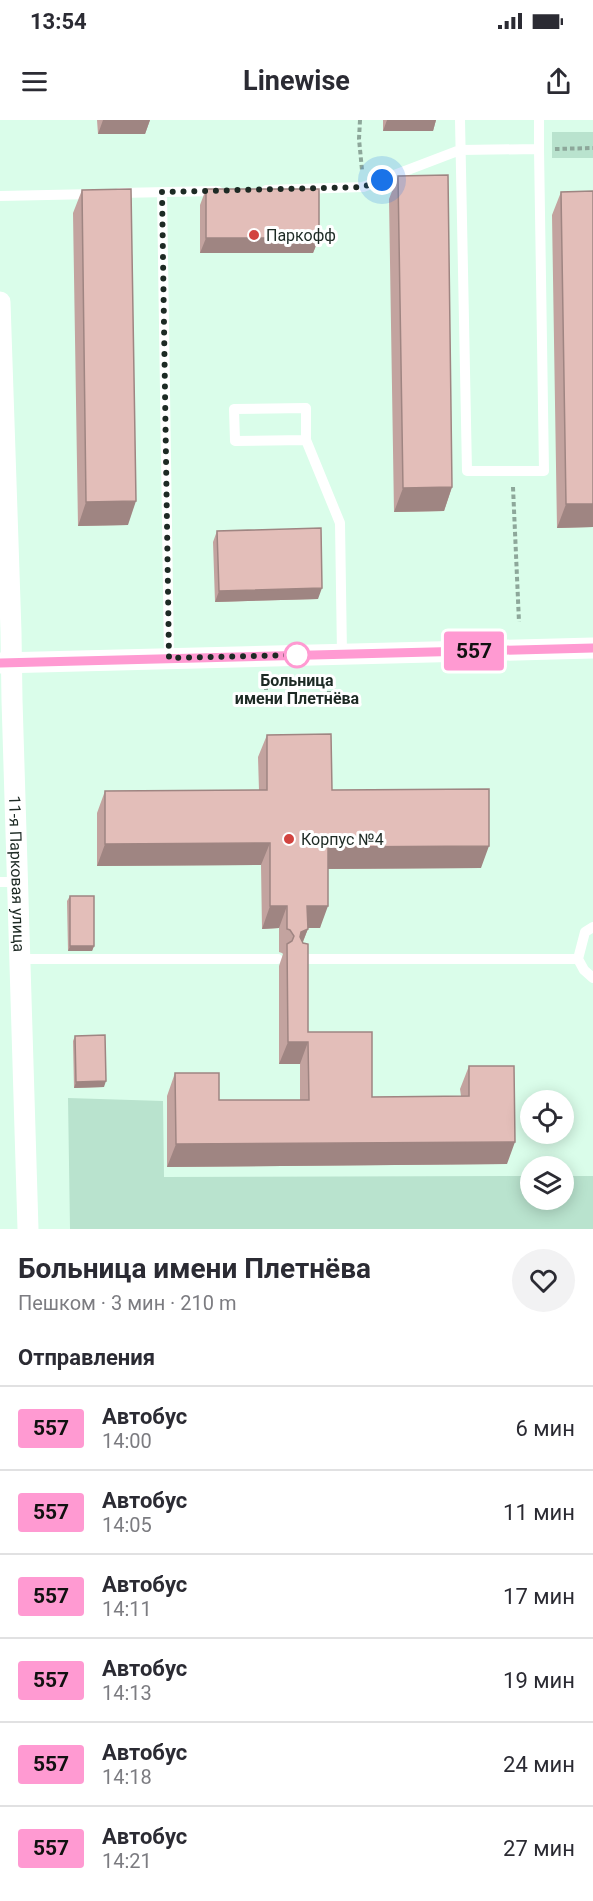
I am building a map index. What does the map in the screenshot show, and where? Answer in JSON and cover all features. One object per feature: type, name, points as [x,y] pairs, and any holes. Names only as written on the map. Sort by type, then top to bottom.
[{"type":"street","name":"11-я Парковая улица","points":[[0,302],[9,882],[21,959],[28,1229]]},
{"type":"street","points":[[6,663],[593,648]]},
{"type":"lane","points":[[460,120],[467,471],[544,471],[539,120]]},
{"type":"lane","points":[[257,190],[363,187],[460,150],[539,149]]},
{"type":"lane","points":[[0,196],[233,190]]},
{"type":"lane","points":[[162,192],[169,658]]},
{"type":"lane","points":[[306,440],[235,441],[234,409],[306,408],[306,440],[340,523],[342,654]]},
{"type":"lane","points":[[593,927],[585,932],[578,959],[584,970],[593,978]]},
{"type":"lane","points":[[21,959],[279,959]]},
{"type":"lane","points":[[300,959],[578,959]]},
{"type":"path","points":[[360,120],[359,140],[363,187]]},
{"type":"path","points":[[539,149],[593,148]]},
{"type":"path","points":[[513,471],[519,622]]},
{"type":"green space","points":[[552,132],[593,132],[593,158],[552,158]]},
{"type":"green space","points":[[68,1098],[163,1101],[164,1177],[520,1176],[520,1210],[574,1210],[574,1176],[593,1176],[593,1229],[70,1229]]},
{"type":"building","points":[[448,175],[452,487],[403,488],[398,176]]},
{"type":"building","points":[[131,189],[136,501],[86,502],[82,190]]},
{"type":"building","points":[[206,189],[319,189],[319,238],[206,238]]},
{"type":"building","points":[[593,191],[593,504],[566,504],[561,192]]},
{"type":"building","points":[[321,528],[322,588],[219,591],[217,531]]},
{"type":"building","points":[[331,734],[332,790],[489,789],[489,846],[328,847],[328,906],[307,906],[308,929],[301,932],[300,937],[303,943],[308,944],[308,1032],[372,1032],[372,1097],[469,1096],[469,1066],[514,1066],[515,1142],[176,1144],[175,1073],[219,1073],[219,1100],[309,1100],[308,1042],[288,1042],[287,944],[294,936],[287,929],[287,906],[270,906],[270,843],[105,844],[105,791],[267,790],[267,735]]},
{"type":"building","points":[[70,896],[94,896],[94,946],[70,946]]},
{"type":"building","points":[[105,1035],[106,1081],[76,1082],[75,1036]]},
{"type":"bus line","name":"557","points":[[0,663],[593,648]]},
{"type":"place","name":"Паркофф","points":[[254,235]]},
{"type":"place","name":"Больница имени Плетнёва","points":[[297,655]]},
{"type":"place","name":"Корпус №4","points":[[289,839]]},
{"type":"route","points":[[297,655],[169,658],[162,192],[363,187],[382,180]]}]
